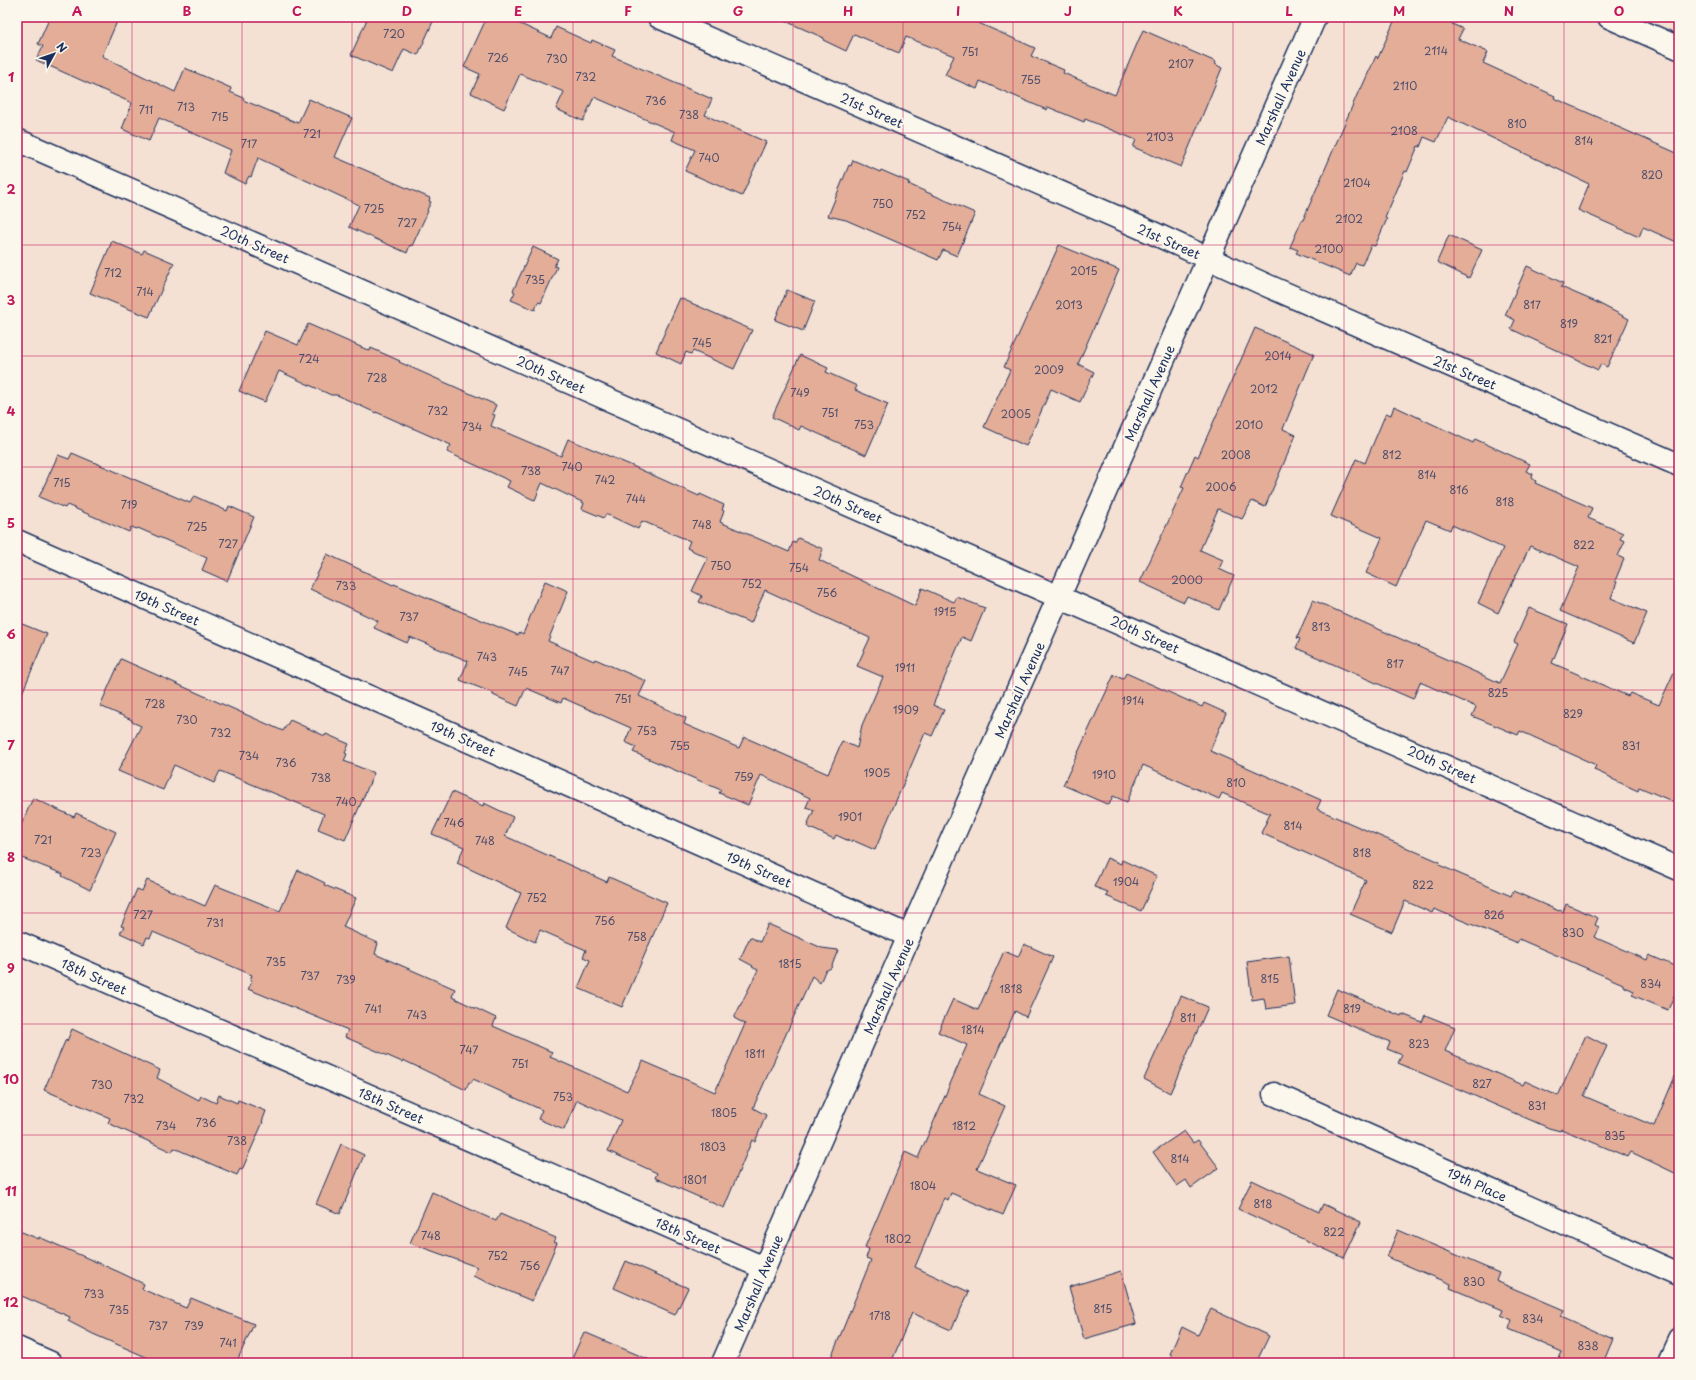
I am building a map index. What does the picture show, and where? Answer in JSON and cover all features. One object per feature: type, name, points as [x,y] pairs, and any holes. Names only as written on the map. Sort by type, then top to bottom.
[{"type":"street","name":"21st Street","points":[[659,17],[1266,285],[1679,465]]},
{"type":"street","name":"Marshall Avenue","points":[[723,1363],[909,936],[1315,17]]},
{"type":"street","points":[[1609,17],[1679,48]]},
{"type":"street","name":"20th Street","points":[[17,140],[1060,596],[1679,869]]},
{"type":"street","name":"19th Street","points":[[17,541],[909,936]]},
{"type":"street","name":"18th Street","points":[[17,942],[764,1268]]},
{"type":"street","name":"19th Place","points":[[1274,1094],[1679,1274]]},
{"type":"street","points":[[1668,1363],[1679,1339]]},
{"type":"street","points":[[17,1348],[51,1363]]},
{"type":"building","points":[[50,17],[119,17],[102,56],[175,92],[185,68],[231,88],[230,92],[244,98],[243,100],[298,123],[309,99],[352,118],[335,157],[430,198],[429,201],[431,202],[427,210],[428,211],[412,246],[410,245],[407,253],[349,227],[359,205],[258,158],[251,177],[249,176],[245,184],[223,173],[231,150],[159,118],[149,141],[122,129],[132,103],[36,60],[43,46],[38,44]]},
{"type":"building","points":[[368,17],[435,17],[418,55],[404,49],[393,73],[351,55]]},
{"type":"building","points":[[487,17],[505,17],[551,38],[556,27],[591,43],[592,40],[615,50],[612,56],[712,99],[705,115],[766,142],[742,196],[685,171],[695,150],[672,140],[675,132],[594,97],[583,121],[556,109],[564,92],[520,74],[504,109],[471,93],[480,74],[464,67]]},
{"type":"building","points":[[776,17],[965,17],[1035,48],[1031,56],[1064,70],[1063,73],[1115,95],[1143,30],[1216,62],[1215,64],[1222,68],[1181,167],[1133,147],[1136,140],[1085,119],[1084,122],[1048,107],[1047,110],[980,81],[977,89],[945,75],[954,56],[906,37],[899,53],[854,34],[846,51],[823,40],[824,38]]},
{"type":"building","points":[[1396,17],[1455,17],[1452,24],[1463,29],[1458,39],[1488,52],[1483,63],[1555,96],[1554,98],[1679,154],[1679,243],[1643,227],[1639,237],[1578,210],[1589,184],[1448,117],[1436,142],[1424,137],[1420,147],[1418,146],[1407,172],[1405,171],[1375,246],[1371,245],[1362,265],[1356,263],[1350,276],[1296,253],[1298,250],[1290,247],[1360,88],[1361,89],[1376,56],[1378,58]]},
{"type":"building","points":[[853,160],[880,172],[881,170],[909,182],[908,184],[975,213],[957,256],[943,250],[938,260],[846,220],[828,216],[849,165],[851,166]]},
{"type":"building","points":[[1449,235],[1482,250],[1469,278],[1437,262]]},
{"type":"building","points":[[112,241],[142,254],[144,250],[174,263],[149,317],[90,293]]},
{"type":"building","points":[[1059,245],[1119,270],[1078,364],[1094,372],[1080,402],[1051,389],[1026,446],[984,427],[1010,370],[1004,367]]},
{"type":"building","points":[[533,247],[558,259],[554,266],[557,267],[541,303],[538,302],[535,310],[511,300],[515,292],[513,291]]},
{"type":"building","points":[[1527,266],[1563,283],[1561,287],[1596,302],[1629,319],[1607,367],[1601,364],[1598,370],[1511,329],[1515,320],[1505,315]]},
{"type":"building","points":[[787,290],[815,301],[803,331],[775,320]]},
{"type":"building","points":[[680,298],[752,330],[734,369],[693,351],[691,354],[686,352],[681,364],[656,352]]},
{"type":"building","points":[[308,324],[370,351],[371,348],[496,405],[492,414],[495,415],[491,426],[561,456],[568,439],[699,496],[700,494],[724,505],[722,510],[724,511],[720,522],[789,552],[793,542],[795,543],[798,538],[823,549],[819,560],[915,606],[922,588],[954,602],[957,597],[985,608],[971,641],[962,637],[933,705],[944,710],[932,736],[925,733],[875,850],[836,835],[834,839],[808,827],[808,823],[814,810],[806,807],[810,798],[761,775],[748,805],[719,793],[721,790],[633,752],[636,747],[625,742],[631,728],[563,698],[561,703],[526,688],[518,706],[493,695],[493,693],[460,680],[468,661],[410,637],[407,643],[374,628],[378,621],[310,589],[327,554],[393,585],[394,584],[518,635],[520,632],[523,634],[545,581],[568,591],[548,641],[646,681],[639,696],[686,718],[684,724],[739,748],[744,737],[828,774],[842,741],[857,748],[862,725],[883,677],[857,666],[870,638],[765,590],[751,623],[699,602],[702,596],[692,591],[708,558],[687,548],[690,541],[642,521],[638,529],[606,514],[604,518],[582,509],[584,503],[542,483],[535,500],[532,499],[507,487],[510,481],[447,452],[451,445],[337,395],[331,395],[279,371],[265,402],[239,391],[265,331],[298,345]]},
{"type":"building","points":[[1255,328],[1314,354],[1283,429],[1296,435],[1265,507],[1252,501],[1242,519],[1218,509],[1200,550],[1223,560],[1219,569],[1234,576],[1219,610],[1187,596],[1184,602],[1140,582],[1184,488],[1181,487],[1195,455],[1198,457]]},
{"type":"building","points":[[800,355],[828,368],[826,372],[857,386],[855,390],[888,404],[866,455],[801,426],[799,430],[772,417]]},
{"type":"building","points":[[1394,406],[1473,443],[1475,439],[1530,464],[1526,471],[1533,474],[1532,478],[1536,481],[1535,483],[1592,508],[1588,518],[1623,533],[1620,539],[1625,541],[1618,556],[1624,559],[1615,581],[1617,582],[1611,598],[1647,613],[1634,643],[1560,611],[1579,567],[1530,546],[1498,613],[1478,603],[1503,548],[1452,525],[1450,530],[1426,520],[1396,587],[1366,573],[1382,538],[1331,516],[1356,459],[1365,463],[1386,413],[1391,415]]},
{"type":"building","points":[[72,453],[190,503],[194,496],[227,511],[229,506],[254,517],[227,581],[202,570],[207,558],[138,528],[131,527],[129,532],[67,505],[65,508],[39,497],[58,455],[69,459]]},
{"type":"building","points":[[1313,600],[1500,683],[1518,644],[1514,642],[1529,608],[1568,624],[1552,663],[1628,696],[1630,693],[1659,705],[1679,661],[1679,804],[1639,787],[1638,791],[1594,770],[1596,765],[1520,731],[1518,735],[1472,716],[1476,707],[1420,682],[1413,699],[1296,648],[1300,639],[1297,638]]},
{"type":"building","points":[[17,622],[47,634],[17,705]]},
{"type":"building","points":[[121,659],[283,731],[290,720],[325,736],[326,734],[349,744],[345,753],[347,754],[344,761],[374,773],[345,840],[318,829],[324,814],[220,771],[214,783],[174,765],[163,790],[118,771],[141,726],[132,722],[132,720],[100,706]]},
{"type":"building","points":[[1126,673],[1202,707],[1204,703],[1226,713],[1210,751],[1321,800],[1317,809],[1440,862],[1439,865],[1511,896],[1513,891],[1563,912],[1566,904],[1598,918],[1595,925],[1599,927],[1594,937],[1647,960],[1649,955],[1679,968],[1679,984],[1668,1010],[1632,995],[1634,991],[1623,986],[1623,984],[1519,939],[1517,943],[1434,909],[1432,913],[1405,901],[1392,932],[1350,914],[1366,880],[1261,833],[1270,814],[1222,793],[1219,799],[1143,765],[1127,802],[1113,796],[1109,805],[1063,785],[1114,675],[1123,679]]},
{"type":"building","points":[[452,792],[483,806],[484,803],[513,817],[505,836],[607,882],[609,877],[667,903],[622,1007],[578,988],[590,960],[583,957],[586,950],[540,930],[535,942],[506,928],[521,893],[457,863],[464,847],[432,834]]},
{"type":"building","points":[[33,798],[74,817],[76,813],[116,832],[90,890],[62,876],[63,874],[17,856],[17,834]]},
{"type":"building","points":[[1107,858],[1121,864],[1122,860],[1157,876],[1141,911],[1106,896],[1108,892],[1094,887]]},
{"type":"building","points":[[298,870],[325,883],[324,885],[356,898],[343,927],[378,943],[375,954],[455,989],[452,997],[496,1018],[493,1026],[552,1052],[550,1057],[627,1091],[643,1061],[715,1092],[745,1024],[734,1018],[758,970],[740,959],[750,937],[760,942],[768,924],[822,948],[838,950],[831,968],[825,971],[820,983],[812,976],[753,1108],[766,1115],[755,1142],[752,1140],[724,1208],[655,1178],[657,1173],[608,1151],[621,1120],[577,1100],[564,1130],[538,1119],[542,1110],[473,1079],[471,1083],[469,1082],[466,1090],[403,1060],[402,1062],[345,1037],[348,1030],[248,989],[252,982],[250,981],[252,975],[153,932],[150,938],[147,937],[144,944],[120,933],[124,927],[121,926],[137,889],[142,891],[147,880],[205,906],[215,885],[280,911]]},
{"type":"building","points":[[1024,944],[1053,957],[1026,1017],[1015,1011],[979,1094],[1005,1106],[977,1169],[1016,1185],[1003,1215],[951,1193],[948,1200],[944,1198],[915,1267],[969,1292],[951,1330],[912,1313],[891,1363],[829,1363],[871,1260],[866,1258],[869,1249],[865,1247],[905,1152],[918,1158],[967,1045],[938,1032],[953,999],[978,1010],[1004,951],[1018,957]]},
{"type":"building","points":[[1289,956],[1295,1005],[1266,1009],[1264,998],[1252,1000],[1247,962]]},
{"type":"building","points":[[1337,989],[1401,1016],[1402,1014],[1422,1022],[1425,1015],[1455,1027],[1445,1051],[1523,1085],[1525,1081],[1558,1096],[1586,1035],[1607,1046],[1584,1096],[1654,1126],[1679,1067],[1679,1175],[1631,1152],[1628,1157],[1561,1129],[1560,1131],[1549,1128],[1398,1063],[1402,1055],[1387,1049],[1390,1042],[1326,1015]]},
{"type":"building","points":[[1181,996],[1208,1007],[1170,1093],[1144,1079]]},
{"type":"building","points":[[72,1029],[160,1070],[157,1078],[199,1100],[201,1096],[216,1103],[219,1095],[237,1103],[238,1100],[266,1111],[263,1122],[242,1170],[240,1169],[237,1175],[174,1148],[172,1152],[108,1123],[110,1118],[44,1090],[66,1039],[67,1041]]},
{"type":"building","points":[[1184,1131],[1193,1143],[1198,1140],[1219,1168],[1191,1188],[1186,1180],[1177,1186],[1153,1152]]},
{"type":"building","points":[[341,1144],[364,1155],[340,1214],[316,1204]]},
{"type":"building","points":[[1252,1180],[1319,1212],[1323,1204],[1361,1222],[1344,1258],[1238,1209]]},
{"type":"building","points":[[432,1192],[496,1221],[500,1214],[556,1238],[554,1242],[557,1243],[532,1301],[473,1276],[477,1267],[410,1243]]},
{"type":"building","points":[[17,1230],[39,1239],[39,1237],[119,1272],[144,1284],[142,1289],[186,1308],[191,1298],[254,1324],[236,1363],[160,1363],[93,1334],[68,1321],[70,1317],[17,1294]]},
{"type":"building","points":[[1398,1230],[1499,1273],[1496,1281],[1564,1310],[1561,1316],[1613,1339],[1603,1363],[1557,1363],[1562,1352],[1509,1329],[1512,1320],[1501,1315],[1503,1310],[1450,1288],[1451,1284],[1387,1257]]},
{"type":"building","points":[[626,1261],[688,1288],[675,1315],[614,1288]]},
{"type":"building","points":[[1121,1271],[1136,1324],[1084,1339],[1069,1287]]},
{"type":"building","points":[[1211,1309],[1269,1336],[1256,1363],[1168,1363],[1172,1355],[1170,1354],[1182,1327],[1198,1335]]},
{"type":"building","points":[[584,1332],[657,1363],[570,1363]]}]
